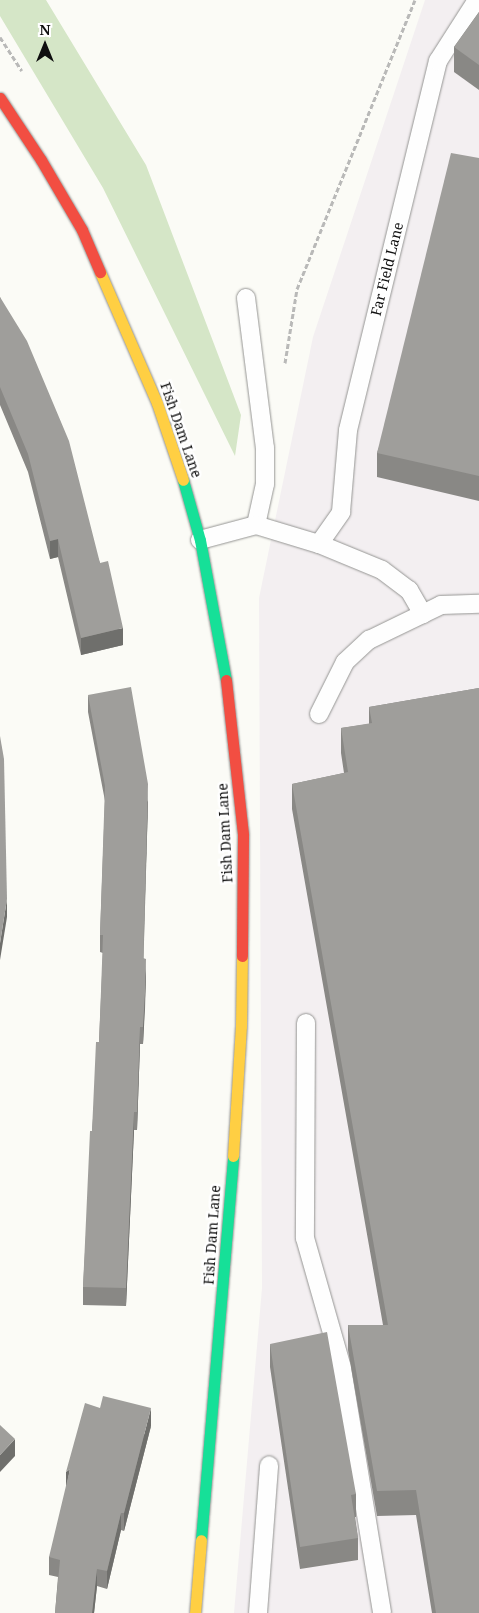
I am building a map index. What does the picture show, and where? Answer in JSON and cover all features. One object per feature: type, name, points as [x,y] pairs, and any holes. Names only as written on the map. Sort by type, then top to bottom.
[{"type":"street","name":"Fish Dam Lane","points":[[0,98],[41,160],[82,230],[157,403],[182,476],[200,540],[230,701],[243,835],[244,928],[241,1026],[228,1228],[195,1613]]},
{"type":"lane","name":"Far Field Lane","points":[[319,544],[341,512],[348,430],[438,61],[477,0]]},
{"type":"lane","points":[[246,298],[265,448],[265,484],[256,525]]},
{"type":"lane","points":[[200,540],[256,525],[319,544],[382,570],[409,590],[423,614]]},
{"type":"lane","points":[[319,714],[345,662],[369,640],[441,605],[479,604]]},
{"type":"lane","points":[[306,1023],[305,1238],[342,1368],[382,1613]]},
{"type":"lane","points":[[258,1613],[269,1465]]},
{"type":"path","points":[[283,372],[297,289],[415,0]]},
{"type":"shaded area","points":[[425,0],[479,0],[479,1613],[234,1613],[262,1288],[259,598],[313,337]]},
{"type":"green space","points":[[0,0],[46,0],[146,165],[241,415],[235,456],[103,188],[0,16]]},
{"type":"building","points":[[479,12],[479,65],[454,47]]},
{"type":"building","points":[[451,153],[479,158],[479,476],[377,453]]},
{"type":"building","points":[[0,297],[27,341],[69,441],[100,563],[108,561],[123,628],[81,638],[58,539],[50,541],[28,454],[0,387]]},
{"type":"building","points":[[131,687],[148,784],[143,958],[146,959],[145,993],[143,1027],[140,1027],[137,1112],[134,1112],[126,1288],[83,1287],[90,1131],[92,1131],[96,1042],[99,1042],[103,935],[100,935],[105,786],[88,695]]},
{"type":"building","points":[[479,688],[479,1613],[436,1613],[416,1490],[377,1491],[348,1325],[388,1325],[292,784],[348,772],[341,728],[372,723],[369,707]]},
{"type":"building","points":[[0,736],[4,759],[7,899],[0,943]]},
{"type":"building","points":[[327,1332],[356,1494],[351,1495],[358,1538],[300,1547],[270,1344]]},
{"type":"building","points":[[103,1396],[151,1408],[124,1513],[121,1513],[107,1571],[97,1569],[92,1613],[55,1613],[60,1560],[49,1557],[70,1469],[66,1472],[85,1403],[100,1408]]},
{"type":"building","points":[[0,1425],[15,1439],[0,1455]]},
{"type":"traffic: fast","points":[[183,480],[200,540],[226,680]]},
{"type":"traffic: fast","points":[[201,1540],[233,1156]]},
{"type":"traffic: slow","points":[[100,272],[157,403],[183,480]]},
{"type":"traffic: slow","points":[[233,1156],[241,1026],[242,956]]},
{"type":"traffic: slow","points":[[195,1613],[201,1540]]},
{"type":"traffic: jam","points":[[0,98],[41,160],[82,230],[100,272]]},
{"type":"traffic: jam","points":[[226,680],[243,835],[242,956]]}]
